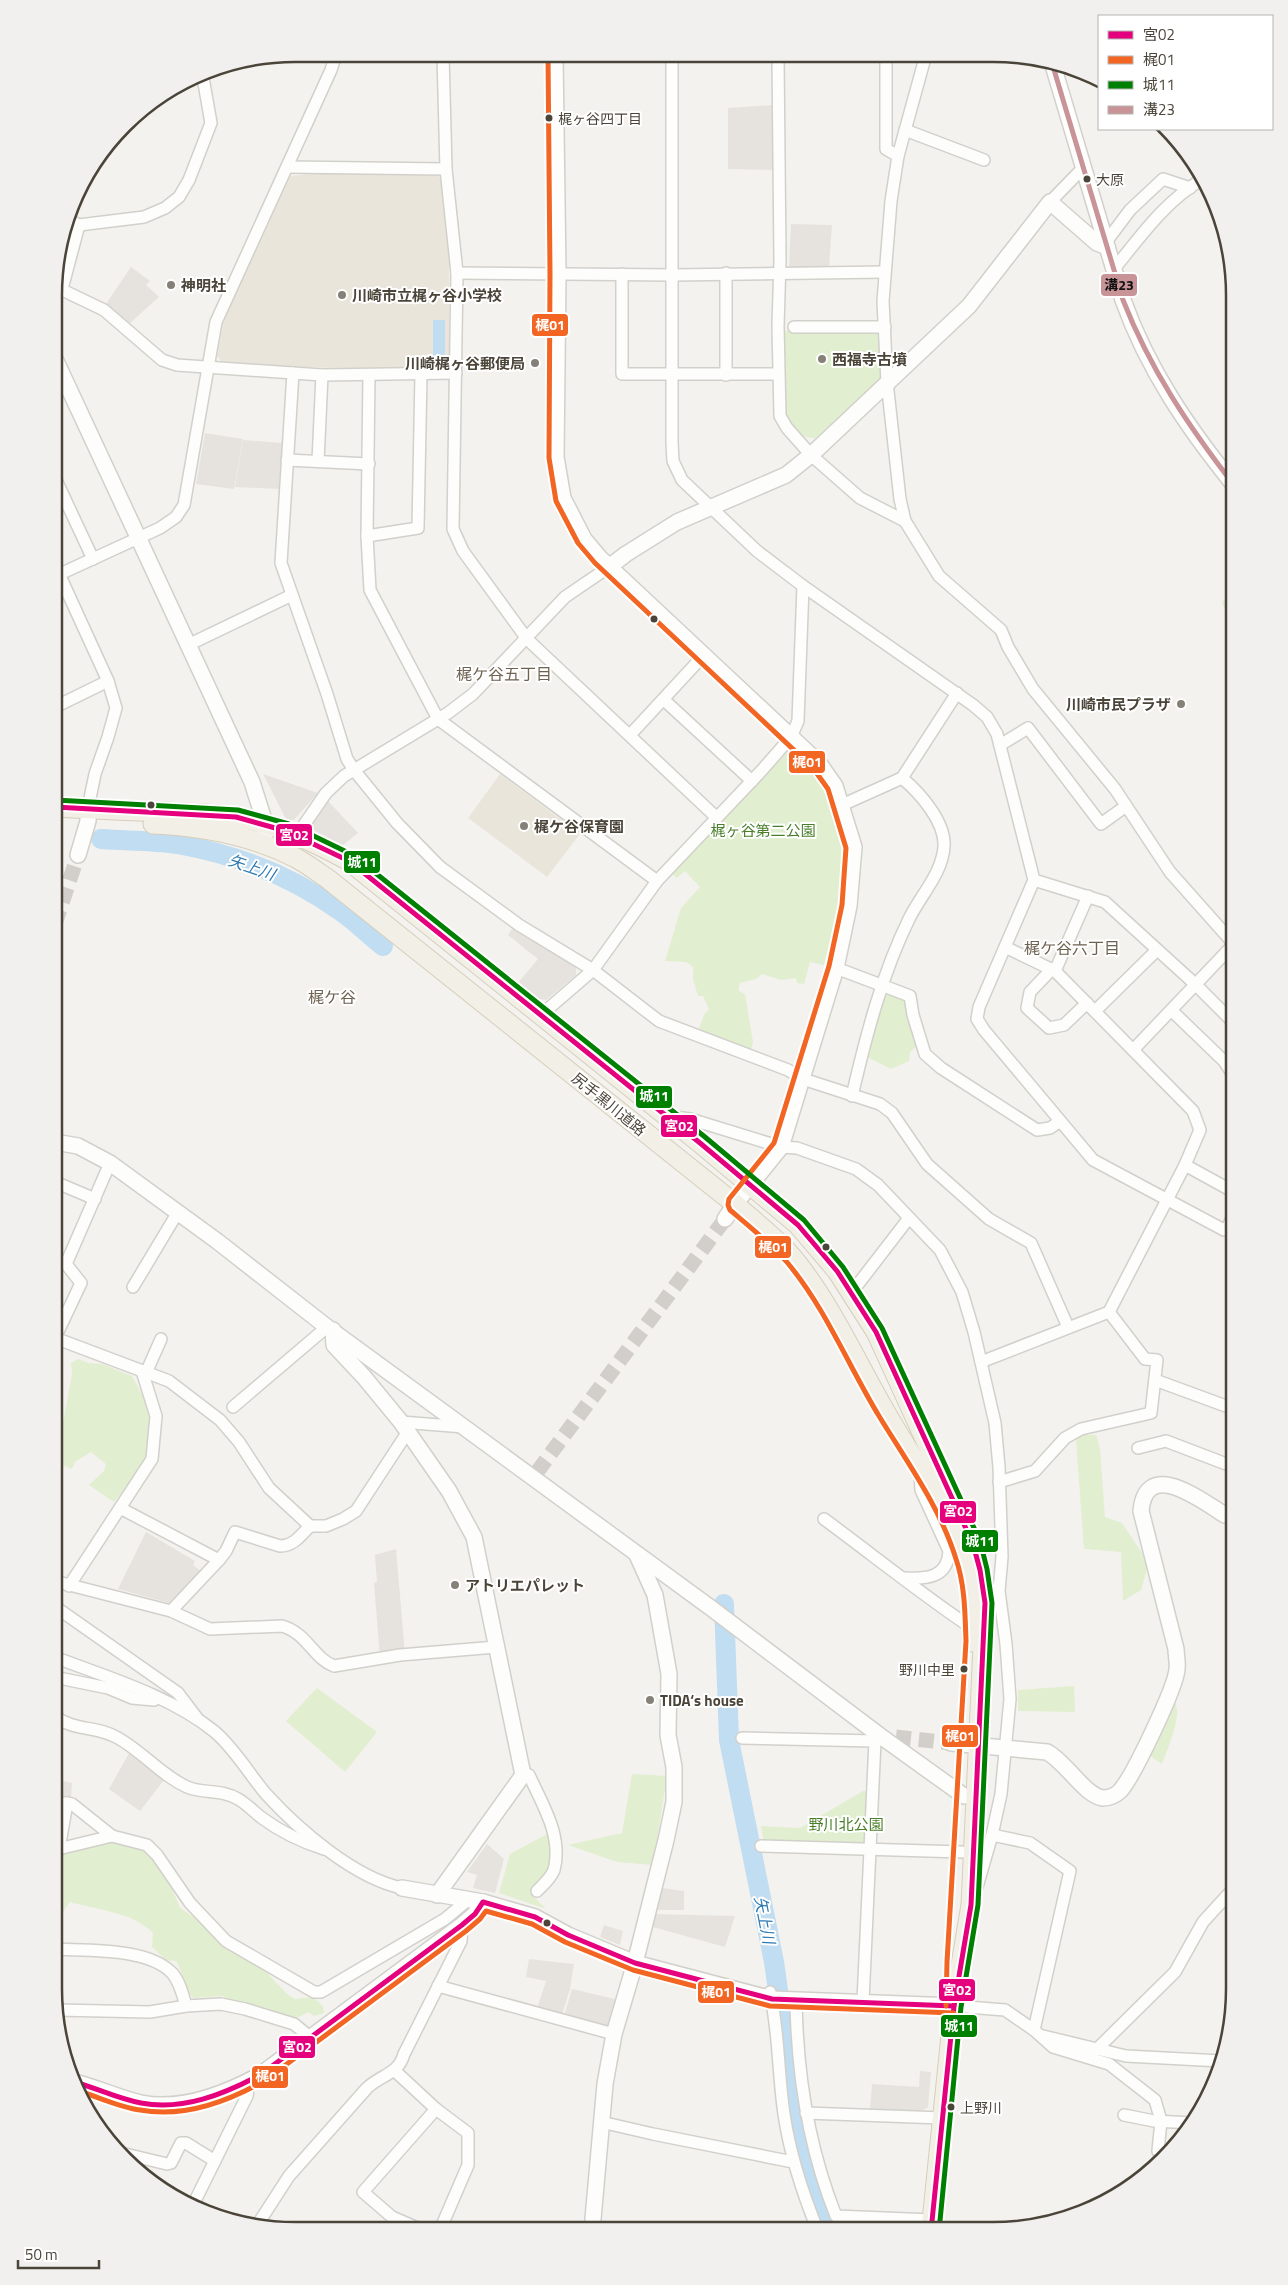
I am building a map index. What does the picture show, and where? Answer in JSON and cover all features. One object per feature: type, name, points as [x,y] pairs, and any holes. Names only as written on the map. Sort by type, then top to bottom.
[{"type":"main road","name":"尻手黒川道路","points":[[62,809],[88,815],[206,829],[264,844],[296,858],[328,879],[735,1204],[797,1262],[840,1328],[879,1402],[941,1506],[964,1560],[969,1578],[972,1672],[965,1745],[962,1852],[954,1963],[954,2006]]},
{"type":"main road","name":"尻手黒川道路","points":[[62,818],[88,815],[211,814],[244,818],[265,823],[297,835],[318,844],[348,861],[751,1184],[798,1225],[816,1244],[852,1292],[876,1332],[973,1544],[980,1570],[985,1603],[965,1745],[971,1905],[954,2006],[931,2222]]},
{"type":"street","points":[[62,568],[93,559],[138,539],[176,517],[184,505],[216,322],[221,306],[287,167],[334,62]]},
{"type":"street","points":[[442,62],[446,169],[457,272],[453,530],[463,551],[526,639],[716,817]]},
{"type":"street","points":[[555,62],[558,274],[556,457],[563,498],[584,539],[609,567],[818,763],[835,786],[854,847],[849,906],[836,968],[781,1147],[725,1219]]},
{"type":"street","points":[[672,62],[673,461],[682,480],[757,552],[957,693],[987,718],[997,734],[1034,880],[979,1007],[977,1019],[1059,1122],[1093,1160],[1166,1201],[1226,1229]]},
{"type":"street","points":[[778,62],[778,374],[780,416],[787,428],[811,455],[860,498],[905,521]]},
{"type":"street","points":[[886,62],[886,149],[898,156]]},
{"type":"street","points":[[924,62],[898,156],[891,201],[884,272],[883,301],[887,382],[900,499],[905,521],[938,576],[1001,630],[1008,647],[1032,688],[1115,789],[1170,872],[1226,935]]},
{"type":"street","points":[[1055,71],[1135,334],[1168,396],[1226,475]]},
{"type":"street","points":[[64,267],[74,223],[144,217],[166,208],[179,197],[189,180],[211,123],[204,81]]},
{"type":"street","points":[[905,130],[984,160]]},
{"type":"street","points":[[287,167],[446,169]]},
{"type":"street","points":[[297,835],[326,793],[344,776],[438,719],[473,694],[565,597],[626,554],[677,522],[786,475],[811,455],[969,306],[1050,202],[1084,167]]},
{"type":"street","points":[[1107,245],[1130,210],[1163,179],[1190,188]]},
{"type":"street","points":[[1114,269],[1152,222],[1197,183]]},
{"type":"street","points":[[1050,202],[1097,243],[1107,245]]},
{"type":"street","points":[[457,272],[673,275],[884,272]]},
{"type":"street","points":[[726,273],[726,375]]},
{"type":"street","points":[[622,274],[622,374],[778,374]]},
{"type":"street","points":[[62,290],[104,310],[162,360],[177,365],[322,375],[456,373]]},
{"type":"street","points":[[794,327],[885,327]]},
{"type":"street","points":[[293,373],[281,563],[327,694],[347,759],[397,823],[440,868],[519,925],[593,970],[659,1021],[788,1070],[803,1079],[880,1104],[892,1113],[927,1164],[989,1219],[1031,1242],[1068,1327]]},
{"type":"street","points":[[62,374],[252,782],[265,823],[264,844]]},
{"type":"street","points":[[367,536],[418,528],[421,374]]},
{"type":"street","points":[[318,461],[322,375]]},
{"type":"street","points":[[369,375],[367,536],[370,590],[438,719],[657,881]]},
{"type":"street","points":[[287,460],[369,464]]},
{"type":"street","points":[[62,493],[93,559]]},
{"type":"street","points":[[62,578],[108,681],[116,708],[95,774],[88,815],[78,855]]},
{"type":"street","points":[[541,1015],[593,970],[657,881],[791,737],[798,721],[803,586]]},
{"type":"street","points":[[188,645],[292,595]]},
{"type":"street","points":[[630,735],[703,656]]},
{"type":"street","points":[[62,703],[108,681]]},
{"type":"street","points":[[842,805],[902,778],[957,693]]},
{"type":"street","points":[[664,700],[752,781]]},
{"type":"street","points":[[1000,745],[1028,728],[1101,824],[1126,806]]},
{"type":"street","points":[[852,1096],[868,1029],[883,986],[909,918],[936,872],[944,847],[942,831],[936,818],[910,785],[902,778]]},
{"type":"street","points":[[1034,880],[1105,902],[1226,1015]]},
{"type":"street","points":[[1088,896],[1053,970],[1030,992],[1027,1008],[1049,1028],[1064,1025],[1091,1007],[1157,950]]},
{"type":"street","points":[[981,1362],[1109,1312],[1197,1141],[1200,1130],[1192,1111],[1053,970],[1006,947]]},
{"type":"street","points":[[1133,1050],[1226,952]]},
{"type":"street","points":[[836,968],[910,996],[913,1014],[925,1054],[941,1068],[1037,1130],[1050,1128],[1059,1122]]},
{"type":"street","points":[[1171,1010],[1226,1064]]},
{"type":"street","points":[[667,1116],[690,1118],[781,1147],[797,1148],[856,1169],[878,1185],[940,1250],[962,1292],[981,1362],[994,1423],[999,1482],[1002,1565],[999,1591],[1006,1644],[1010,1699],[1001,1794],[992,1835],[971,1905]]},
{"type":"street","points":[[62,1143],[78,1146],[110,1163],[178,1212],[330,1328],[465,1427],[535,1475],[636,1554],[732,1624],[877,1738],[964,1796]]},
{"type":"street","points":[[66,1264],[110,1163]]},
{"type":"street","points":[[1185,1165],[1226,1188]]},
{"type":"street","points":[[62,1185],[95,1199]]},
{"type":"street","points":[[133,1287],[178,1212]]},
{"type":"street","points":[[852,1292],[909,1218]]},
{"type":"street","points":[[62,1263],[66,1264],[82,1282],[62,1323]]},
{"type":"street","points":[[999,1482],[1035,1471],[1066,1438],[1081,1428],[1151,1413],[1157,1360],[1145,1359],[1109,1312]]},
{"type":"street","points":[[233,1407],[330,1328]]},
{"type":"street","points":[[330,1328],[334,1345],[364,1377],[404,1427],[449,1491],[474,1537],[523,1775],[437,1894]]},
{"type":"street","points":[[70,1586],[152,1459],[156,1416],[144,1372],[161,1339]]},
{"type":"street","points":[[62,1341],[169,1381],[220,1420],[240,1442],[269,1488],[310,1526],[326,1526],[344,1519],[356,1511],[404,1427]]},
{"type":"street","points":[[1155,1380],[1226,1406]]},
{"type":"street","points":[[404,1427],[465,1427]]},
{"type":"street","points":[[1138,1448],[1166,1441],[1226,1464]]},
{"type":"street","points":[[905,1578],[924,1579],[938,1574],[949,1560],[949,1551],[922,1490],[920,1472]]},
{"type":"street","points":[[965,1745],[1047,1752],[1056,1757],[1095,1796],[1104,1798],[1119,1792],[1129,1779],[1169,1695],[1178,1668],[1176,1650],[1141,1511],[1142,1502],[1154,1486],[1165,1483],[1177,1487],[1226,1515]]},
{"type":"street","points":[[120,1508],[219,1560]]},
{"type":"street","points":[[824,1519],[905,1578],[934,1603],[972,1628]]},
{"type":"street","points":[[171,1611],[226,1552],[235,1532],[280,1546],[287,1546],[295,1542],[310,1526]]},
{"type":"street","points":[[593,2222],[605,2084],[614,2034],[635,1963],[674,1802],[674,1766],[668,1735],[670,1688],[667,1664],[654,1595],[636,1554]]},
{"type":"street","points":[[980,1570],[1002,1565]]},
{"type":"street","points":[[62,1584],[171,1611],[210,1630],[282,1626],[300,1634],[327,1663],[334,1666],[400,1655],[496,1647]]},
{"type":"street","points":[[62,1612],[178,1693],[197,1718]]},
{"type":"street","points":[[62,1659],[143,1691],[197,1718],[218,1734],[266,1794],[328,1851],[374,1879],[402,1888],[484,1902],[535,1917],[568,1935],[635,1963],[771,1996],[796,2000],[863,2001],[1005,2010],[1036,2032],[1053,2047],[1109,2064],[1155,2100],[1161,2121],[1158,2151],[1160,2152]]},
{"type":"street","points":[[62,1679],[108,1688],[132,1698],[163,1702]]},
{"type":"street","points":[[62,1720],[76,1728],[102,1731],[118,1738],[167,1776],[189,1788],[228,1794],[239,1799],[264,1819],[303,1842],[328,1851]]},
{"type":"street","points":[[742,1738],[896,1737]]},
{"type":"street","points":[[863,2001],[877,1738]]},
{"type":"street","points":[[529,1775],[544,1806],[555,1838],[554,1870],[537,1891]]},
{"type":"street","points":[[62,1803],[72,1804],[112,1836],[147,1845],[157,1855],[190,1903],[226,1941],[314,1992],[321,1992],[445,1919],[468,1900]]},
{"type":"street","points":[[62,1826],[67,1803]]},
{"type":"street","points":[[992,1835],[1030,1843],[1070,1871],[1036,2032]]},
{"type":"street","points":[[62,1848],[112,1836]]},
{"type":"street","points":[[761,1846],[962,1852]]},
{"type":"street","points":[[1096,2050],[1175,1972],[1203,1922],[1226,1899]]},
{"type":"street","points":[[83,2086],[142,2103],[163,2104],[187,2102],[210,2097],[260,2076],[462,1925],[484,1902]]},
{"type":"street","points":[[263,2221],[289,2176],[367,2088],[395,2071],[401,2064],[404,2054],[461,1939],[462,1925]]},
{"type":"street","points":[[62,1949],[127,1953],[162,1965],[173,1974],[180,1987],[186,2006]]},
{"type":"street","points":[[438,1986],[614,2034]]},
{"type":"street","points":[[771,1996],[784,2114],[793,2162],[800,2189],[814,2222]]},
{"type":"street","points":[[796,2000],[796,2028],[806,2113],[822,2182],[836,2216],[899,2222]]},
{"type":"street","points":[[63,2010],[150,2012],[186,2006],[221,2004],[245,2009],[294,2024],[311,2038]]},
{"type":"street","points":[[1036,2032],[1096,2050],[1126,2056],[1214,2061]]},
{"type":"street","points":[[395,2071],[436,2110],[468,2133],[468,2165],[443,2222]]},
{"type":"street","points":[[195,2200],[247,2096],[249,2081]]},
{"type":"street","points":[[404,2222],[392,2217],[362,2192],[436,2110]]},
{"type":"street","points":[[806,2113],[942,2118]]},
{"type":"street","points":[[1124,2116],[1184,2122]]},
{"type":"street","points":[[601,2122],[793,2162]]},
{"type":"street","points":[[133,2156],[167,2164],[170,2163],[181,2143],[186,2143],[215,2161]]},
{"type":"shaded area","points":[[772,105],[773,170],[728,169],[728,108]]},
{"type":"shaded area","name":"川崎市立梶ヶ谷小学校","points":[[321,173],[430,174],[443,178],[449,263],[449,361],[443,369],[288,367],[221,361],[217,356],[224,320],[289,176]]},
{"type":"shaded area","points":[[791,224],[832,225],[829,269],[789,269]]},
{"type":"shaded area","points":[[131,267],[150,281],[146,285],[159,297],[130,323],[106,304]]},
{"type":"shaded area","points":[[205,433],[243,439],[234,489],[196,484]]},
{"type":"shaded area","points":[[243,440],[282,443],[279,489],[235,487]]},
{"type":"shaded area","points":[[263,774],[318,793],[293,821],[286,819]]},
{"type":"shaded area","name":"梶ケ谷保育園","points":[[500,774],[580,834],[547,877],[468,818]]},
{"type":"shaded area","points":[[327,800],[358,833],[343,845],[313,830],[311,823]]},
{"type":"shaded area","points":[[512,929],[576,967],[576,975],[546,1000],[538,999],[518,983],[538,959],[508,935]]},
{"type":"shaded area","points":[[146,1532],[195,1561],[193,1565],[202,1572],[173,1604],[118,1589]]},
{"type":"shaded area","points":[[396,1549],[405,1654],[380,1658],[374,1583],[377,1582],[375,1555]]},
{"type":"shaded area","points":[[132,1748],[167,1776],[140,1811],[109,1789]]},
{"type":"shaded area","points":[[62,1781],[72,1783],[71,1800],[62,1799]]},
{"type":"shaded area","points":[[487,1844],[504,1859],[495,1893],[473,1888],[477,1875],[467,1872]]},
{"type":"shaded area","points":[[662,1888],[684,1891],[684,1910],[656,1910]]},
{"type":"shaded area","points":[[653,1914],[735,1916],[725,1947],[649,1926]]},
{"type":"shaded area","points":[[604,1925],[623,1931],[620,1945],[600,1937]]},
{"type":"shaded area","points":[[529,1959],[574,1964],[570,1989],[562,2015],[537,2009],[546,1981],[526,1977]]},
{"type":"shaded area","points":[[572,1989],[619,2000],[611,2027],[564,2016]]},
{"type":"shaded area","points":[[920,2071],[931,2072],[928,2107],[922,2111],[870,2109],[872,2084],[919,2087]]},
{"type":"green space","points":[[882,330],[884,377],[816,438],[806,437],[796,432],[789,424],[785,414],[783,331]]},
{"type":"green space","points":[[1226,598],[1226,612],[1222,602]]},
{"type":"green space","name":"梶ヶ谷第二公園","points":[[796,753],[823,786],[834,808],[843,852],[840,897],[824,965],[810,962],[804,984],[797,983],[796,978],[781,980],[762,974],[756,979],[740,983],[738,990],[745,994],[753,1042],[751,1050],[698,1031],[704,1015],[709,1009],[703,996],[698,996],[693,979],[693,967],[686,962],[665,961],[681,908],[700,887],[685,871],[677,878],[672,874],[786,754]]},
{"type":"green space","points":[[890,993],[903,998],[917,1046],[910,1052],[909,1061],[891,1069],[865,1056],[884,997]]},
{"type":"green space","points":[[78,1359],[89,1363],[102,1364],[132,1376],[143,1396],[151,1419],[148,1455],[137,1473],[114,1502],[89,1485],[104,1471],[106,1464],[91,1452],[75,1462],[72,1469],[62,1465],[62,1429],[72,1374],[71,1363]]},
{"type":"green space","points":[[1082,1435],[1096,1435],[1100,1449],[1105,1517],[1122,1523],[1142,1553],[1147,1569],[1141,1590],[1123,1601],[1121,1552],[1084,1549],[1076,1440]]},
{"type":"green space","points":[[1074,1686],[1075,1712],[1018,1711],[1018,1690]]},
{"type":"green space","points":[[317,1688],[377,1732],[345,1772],[286,1721]]},
{"type":"green space","points":[[1173,1699],[1177,1712],[1176,1721],[1162,1764],[1147,1754]]},
{"type":"green space","points":[[632,1774],[667,1776],[653,1865],[617,1862],[568,1845],[622,1833]]},
{"type":"green space","name":"野川北公園","points":[[863,1791],[869,1791],[865,1845],[764,1843],[761,1826],[800,1828]]},
{"type":"green space","points":[[549,1833],[551,1868],[531,1894],[546,1909],[499,1893],[510,1854]]},
{"type":"green space","points":[[115,1840],[139,1845],[152,1857],[171,1886],[180,1908],[195,1918],[218,1941],[266,1972],[287,1994],[295,1999],[313,1997],[323,2006],[324,2013],[314,2016],[308,2012],[293,2020],[230,2001],[223,1996],[193,1998],[176,1961],[166,1960],[152,1947],[153,1933],[145,1926],[125,1916],[70,1902],[62,1913],[62,1852]]},
{"type":"water","points":[[433,320],[445,320],[445,361],[433,360]]},
{"type":"waterway","name":"矢上川","points":[[101,839],[177,844],[241,860],[282,877],[321,898],[350,918],[383,946]]},
{"type":"waterway","name":"矢上川","points":[[724,1604],[729,1740],[774,1962],[801,2152],[827,2222]]},
{"type":"tunnel","points":[[62,903],[78,855]]},
{"type":"tunnel","points":[[537,1472],[725,1219]]},
{"type":"tunnel","points":[[896,1737],[951,1743]]},
{"type":"transit line","name":"梶01","points":[[548,62],[549,458],[556,501],[578,543],[595,563],[813,768],[828,789],[846,848],[842,905],[829,966],[774,1143],[729,1199],[728,1205],[730,1210],[786,1261],[813,1297],[868,1397],[932,1503],[949,1540],[959,1569],[964,1600],[966,1641],[946,2006]]},
{"type":"transit line","name":"溝23","points":[[1054,70],[1123,300],[1158,374],[1186,419],[1226,474]]},
{"type":"transit line","name":"城11","points":[[62,800],[238,810],[289,824],[353,855],[705,1137],[804,1220],[843,1267],[882,1328],[980,1541],[987,1569],[992,1603],[978,1905],[961,2007],[940,2222]]},
{"type":"transit line","name":"宮02","points":[[62,807],[236,817],[286,831],[349,861],[700,1143],[798,1225],[837,1271],[876,1332],[973,1544],[980,1570],[985,1603],[971,1905],[954,2006],[932,2222]]},
{"type":"transit line","name":"宮02","points":[[82,2084],[124,2099],[157,2105],[188,2103],[232,2089],[260,2075],[462,1925],[475,1914],[483,1902],[535,1917],[568,1935],[635,1963],[772,1999],[954,2006]]},
{"type":"transit line","name":"梶01","points":[[87,2094],[124,2107],[156,2112],[188,2110],[235,2096],[264,2081],[466,1931],[486,1911],[532,1924],[565,1942],[633,1970],[770,2006],[954,2013]]},
{"type":"place","name":"梶ヶ谷四丁目","points":[[549,118]]},
{"type":"place","name":"大原","points":[[1087,179]]},
{"type":"place","name":"神明社","points":[[171,285]]},
{"type":"place","name":"川崎市立梶ヶ谷小学校","points":[[342,295]]},
{"type":"place","name":"西福寺古墳","points":[[822,359]]},
{"type":"place","name":"川崎梶ヶ谷郵便局","points":[[535,363]]},
{"type":"place","name":"川崎市民プラザ","points":[[1181,704]]},
{"type":"place","name":"梶ケ谷保育園","points":[[524,826]]},
{"type":"place","name":"アトリエパレット","points":[[455,1585]]},
{"type":"place","name":"野川中里","points":[[964,1669]]},
{"type":"place","name":"TIDA‘s house","points":[[650,1700]]},
{"type":"place","name":"上野川","points":[[951,2107]]},
{"type":"district","name":"梶ケ谷五丁目","points":[[504,674]]},
{"type":"district","name":"梶ケ谷六丁目","points":[[1072,948]]},
{"type":"district","name":"梶ケ谷","points":[[332,997]]}]
